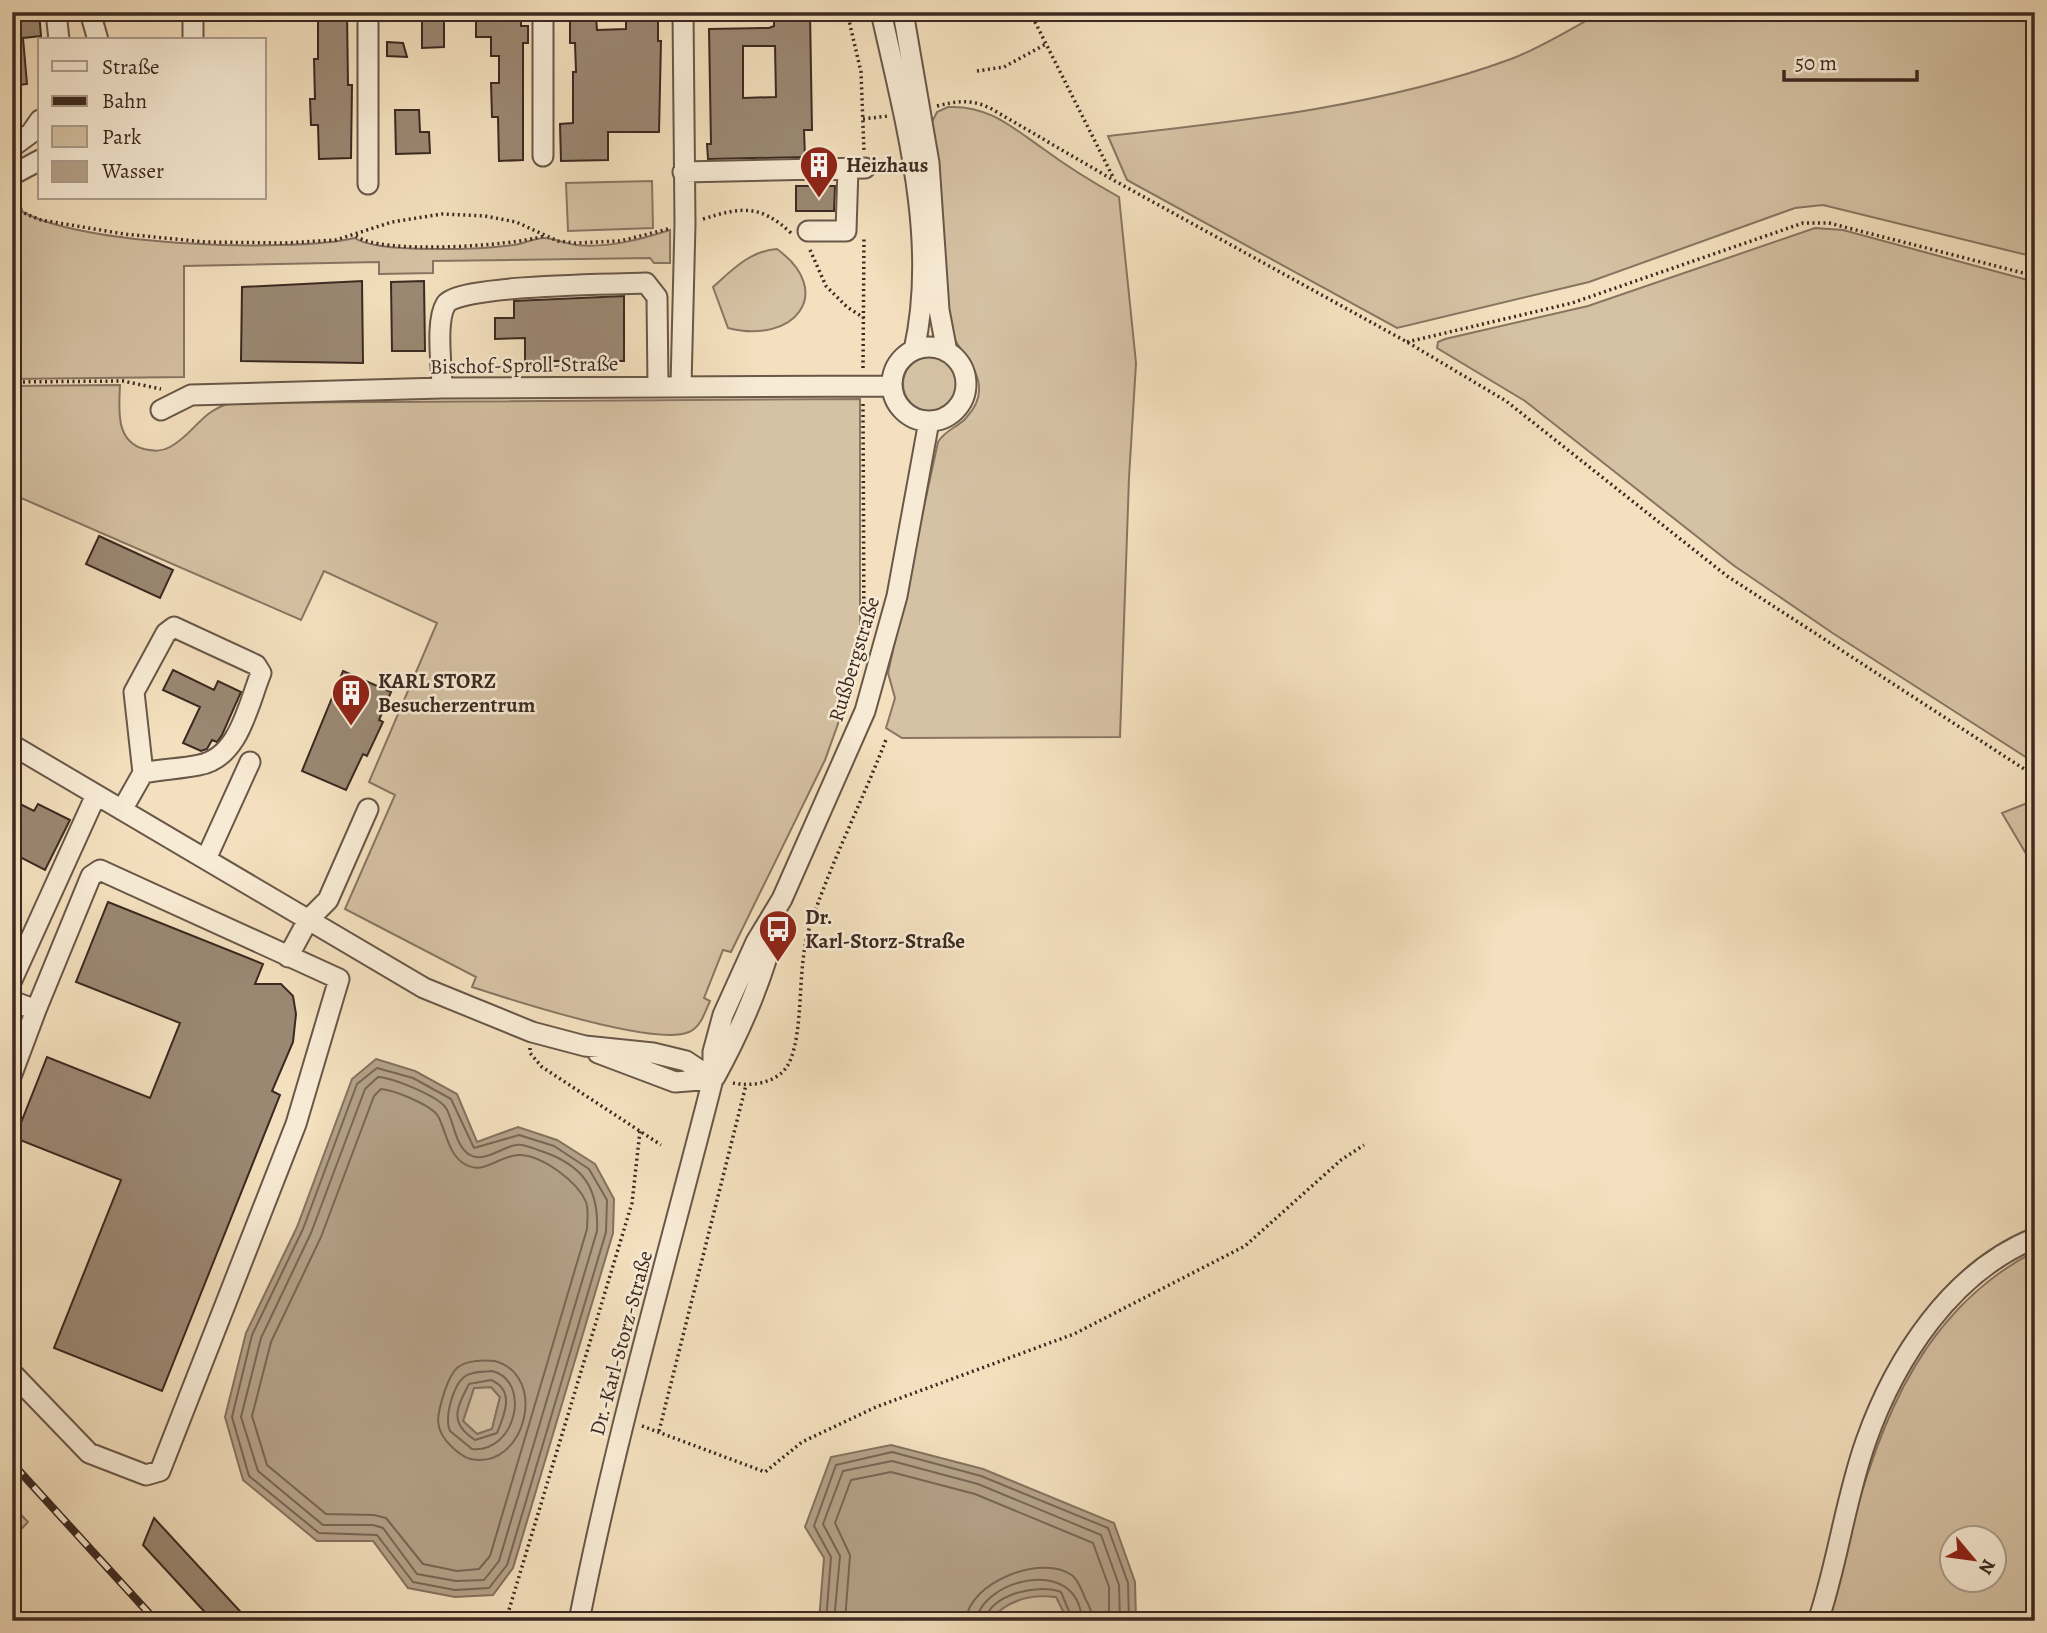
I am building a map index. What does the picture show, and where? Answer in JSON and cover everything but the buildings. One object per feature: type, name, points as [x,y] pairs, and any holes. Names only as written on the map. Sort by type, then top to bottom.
[{"type":"street","points":[[56,12],[59,38]]},
{"type":"street","points":[[90,12],[97,38]]},
{"type":"street","points":[[193,12],[193,38]]},
{"type":"street","points":[[368,12],[368,184]]},
{"type":"street","points":[[543,12],[543,156]]},
{"type":"street","points":[[681,386],[685,224],[683,12]]},
{"type":"street","points":[[881,12],[913,112],[935,228],[939,310],[947,352]]},
{"type":"street","points":[[903,12],[913,112],[920,236],[922,312],[914,350]]},
{"type":"street","points":[[12,147],[31,133],[38,123]]},
{"type":"street","points":[[12,175],[38,161]]},
{"type":"street","points":[[683,172],[856,168],[846,231],[802,237]]},
{"type":"street","points":[[442,388],[441,324],[445,305],[452,297],[487,290],[646,283],[657,297],[658,386]]},
{"type":"street","points":[[936,348],[947,352],[962,367],[965,377],[962,398],[949,414],[929,421],[904,411],[897,404],[892,386],[897,365],[914,350],[936,348]]},
{"type":"street","name":"Bischof-Sproll-Straße","points":[[161,410],[191,395],[442,388],[892,386]]},
{"type":"street","name":"Rußbergstraße","points":[[713,1079],[713,1052],[723,1015],[757,943],[782,899],[865,711],[897,596],[929,421]]},
{"type":"street","points":[[122,810],[143,773],[134,692],[166,633],[174,627],[256,665],[261,673],[257,684],[235,739],[220,756],[201,765],[143,773]]},
{"type":"street","points":[[12,745],[424,988],[532,1032],[585,1046],[653,1053],[686,1061],[713,1079]]},
{"type":"street","points":[[206,859],[250,762]]},
{"type":"street","points":[[12,980],[18,951],[96,794]]},
{"type":"street","points":[[288,957],[308,920],[328,900],[368,809]]},
{"type":"street","points":[[12,1074],[91,876],[100,870],[339,979],[296,1124],[160,1471],[146,1475],[89,1453],[12,1373]]},
{"type":"street","points":[[12,1001],[36,1010]]},
{"type":"street","name":"Dr.-Karl-Storz-Straße","points":[[579,1621],[623,1421],[713,1079]]},
{"type":"street","points":[[1818,1621],[1866,1442],[1882,1400],[1910,1350],[1944,1305],[1973,1277],[1996,1260],[2035,1238]]},
{"type":"path","points":[[847,12],[861,72],[863,119],[856,168]]},
{"type":"path","points":[[1030,12],[1115,181]]},
{"type":"path","points":[[977,71],[1003,66],[1046,44]]},
{"type":"path","points":[[863,119],[913,112],[961,100],[976,102],[1406,342],[1506,401],[1727,576],[2035,776]]},
{"type":"path","points":[[12,202],[26,214],[41,220],[124,234],[205,242],[285,243],[355,236],[392,222],[466,214],[516,222],[558,241],[594,244],[642,236],[735,210],[754,209],[802,237],[812,253],[825,286],[847,307],[864,318]]},
{"type":"path","points":[[864,222],[864,644]]},
{"type":"path","points":[[1406,342],[1572,303],[1803,223],[1840,226],[2035,276]]},
{"type":"path","points":[[355,236],[365,242],[380,244],[493,246],[546,236]]},
{"type":"path","points":[[12,382],[123,381],[191,395]]},
{"type":"path","points":[[734,1083],[746,1086],[780,1074],[789,1063],[796,1039],[799,977],[809,927],[887,737]]},
{"type":"path","points":[[532,1032],[530,1053],[542,1068],[661,1145]]},
{"type":"path","points":[[659,1431],[746,1086]]},
{"type":"path","points":[[463,1621],[496,1619],[508,1613],[632,1203],[640,1131]]},
{"type":"path","points":[[623,1421],[659,1431],[765,1472],[802,1442],[876,1406],[1074,1334],[1245,1246],[1340,1160],[1364,1145]]},
{"type":"green space","points":[[1601,12],[2035,12],[2035,257],[1823,205],[1795,208],[1589,282],[1397,328],[1127,180],[1108,136],[1312,110],[1413,89],[1511,59]]},
{"type":"green space","points":[[948,107],[976,110],[1000,119],[1072,169],[1119,197],[1136,363],[1120,737],[902,738],[886,728],[895,698],[888,673],[938,442],[944,434],[966,418],[979,393],[974,369],[947,326],[931,124],[937,112]]},
{"type":"green space","points":[[652,181],[653,228],[568,231],[566,183]]},
{"type":"green space","points":[[12,204],[37,218],[76,230],[177,243],[282,245],[355,238],[384,246],[456,249],[513,245],[544,238],[576,245],[612,244],[670,230],[670,263],[654,263],[650,258],[433,261],[433,273],[379,274],[379,262],[184,266],[184,377],[12,379]]},
{"type":"green space","points":[[1815,228],[1843,230],[2035,282],[2035,763],[1834,634],[1733,565],[1525,401],[1437,348],[1438,342],[1445,339],[1588,306]]},
{"type":"green space","points":[[777,249],[795,265],[804,282],[805,297],[800,311],[789,322],[772,329],[752,331],[728,328],[713,287],[750,257]]},
{"type":"green space","points":[[930,357],[949,365],[957,384],[949,403],[930,411],[911,403],[903,384],[911,365]]},
{"type":"green space","points":[[120,385],[123,432],[135,445],[157,451],[167,449],[178,442],[204,417],[230,403],[860,399],[860,631],[849,693],[825,760],[731,952],[723,950],[704,998],[710,1001],[697,1027],[689,1032],[672,1035],[616,1028],[472,987],[476,977],[345,909],[395,795],[369,782],[437,623],[324,571],[301,620],[12,494],[12,386]]},
{"type":"green space","points":[[2035,800],[2035,869],[2002,813]]},
{"type":"green space","points":[[2035,1251],[2035,1621],[1825,1621],[1855,1514],[1892,1411],[1916,1364],[1947,1321],[1986,1283]]},
{"type":"green space","points":[[491,1387],[500,1397],[492,1429],[477,1434],[463,1421],[474,1388]]},
{"type":"green space","points":[[12,1505],[28,1522],[12,1539]]},
{"type":"green space","points":[[1033,1594],[1057,1597],[1068,1621],[990,1621],[999,1609]]},
{"type":"water","points":[[376,1059],[415,1071],[457,1094],[477,1142],[518,1127],[557,1140],[595,1164],[614,1199],[613,1233],[513,1568],[493,1595],[455,1597],[408,1588],[373,1541],[317,1541],[243,1480],[225,1417],[246,1333],[297,1227],[352,1079]],"holes":[[[491,1387],[500,1397],[492,1429],[477,1434],[463,1421],[474,1388]]]},
{"type":"water","points":[[891,1445],[983,1469],[1114,1523],[1135,1582],[1136,1621],[1068,1621],[1056,1597],[1047,1596],[1029,1597],[1012,1603],[990,1621],[819,1621],[824,1558],[805,1527],[831,1457]]},
{"type":"railway","points":[[12,1463],[156,1621]]},
{"type":"place","name":"Heizhaus","points":[[819,199]]},
{"type":"place","name":"KARL STORZ Besucherzentrum","points":[[351,727]]},
{"type":"place","name":"Dr. Karl-Storz-Straße","points":[[778,963]]}]
